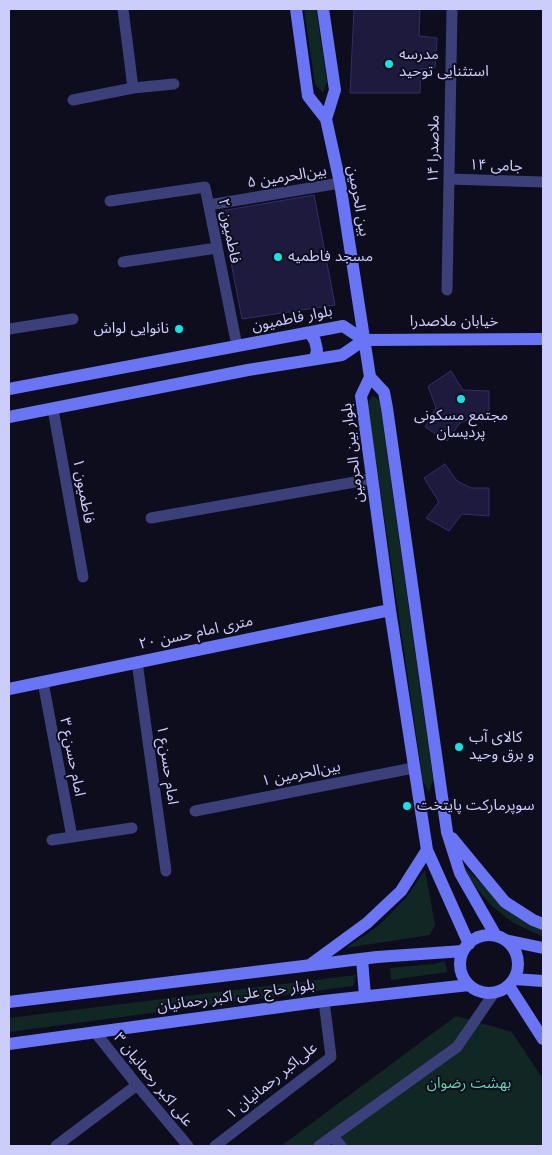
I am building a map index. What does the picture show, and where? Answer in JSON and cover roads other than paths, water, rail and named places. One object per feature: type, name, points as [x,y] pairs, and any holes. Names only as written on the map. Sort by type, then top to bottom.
[{"type":"main road","points":[[296,9],[308,96],[326,119]]},
{"type":"main road","points":[[323,9],[335,90],[326,119]]},
{"type":"main road","name":"بین الحرمین","points":[[326,119],[340,183],[370,377]]},
{"type":"main road","name":"بلوار فاطمیون","points":[[9,389],[343,326],[364,340]]},
{"type":"main road","points":[[310,333],[315,341],[317,350],[315,359]]},
{"type":"main road","name":"خیابان ملاصدرا","points":[[364,340],[543,338]]},
{"type":"main road","points":[[9,417],[248,370],[342,355],[364,340]]},
{"type":"main road","points":[[370,377],[384,392],[387,408],[446,832],[460,874],[501,938],[512,946],[518,962],[512,982],[543,1039]]},
{"type":"main road","name":"بلوار بین الحرمین","points":[[370,377],[361,396],[413,768],[427,850],[466,947]]},
{"type":"main road","name":"۲۰ متری امام حسن","points":[[9,689],[390,610]]},
{"type":"main road","points":[[419,802],[441,797]]},
{"type":"main road","points":[[446,832],[505,902],[533,920],[543,923]]},
{"type":"main road","points":[[309,965],[367,923],[401,891],[427,850]]},
{"type":"main road","points":[[543,948],[486,935],[477,938],[466,947],[460,960],[463,978],[476,991],[494,993],[512,982],[543,981]]},
{"type":"main road","name":"بلوار حاج علی اکبر رحمانیان","points":[[9,1002],[466,947]]},
{"type":"main road","points":[[362,959],[365,996]]},
{"type":"main road","name":"بلوار حاج علی اکبر رحمانیان","points":[[9,1044],[324,1001],[469,985]]},
{"type":"street","points":[[123,9],[133,88]]},
{"type":"street","name":"ملاصدرا ۱۴","points":[[446,290],[452,9]]},
{"type":"street","points":[[73,100],[133,88],[174,84]]},
{"type":"street","name":"جامی ۱۴","points":[[448,179],[543,182]]},
{"type":"street","name":"بین‌الحرمین ۵","points":[[208,205],[340,183]]},
{"type":"street","name":"فاطمیون ۲","points":[[110,201],[205,187],[237,346]]},
{"type":"street","points":[[123,262],[217,248]]},
{"type":"street","points":[[9,329],[73,319]]},
{"type":"street","name":"فاطمیون ۱","points":[[53,409],[82,577]]},
{"type":"street","points":[[151,518],[372,479]]},
{"type":"street","name":"امام حسن‌ع ۱","points":[[137,662],[166,871]]},
{"type":"street","name":"امام حسن‌ع ۳","points":[[43,682],[72,837]]},
{"type":"street","name":"بین‌الحرمین ۱","points":[[195,811],[413,768]]},
{"type":"street","points":[[52,840],[132,828]]},
{"type":"street","points":[[319,1146],[456,1046],[494,993]]},
{"type":"street","name":"علی‌اکبر رحمانیان ۱","points":[[215,1146],[331,1057],[324,1001]]},
{"type":"street","name":"علی اکبر رحمانیان ۳","points":[[95,1032],[137,1086],[188,1146]]},
{"type":"street","points":[[56,1146],[137,1086]]},
{"type":"street","points":[[332,1137],[341,1146]]},
{"type":"place","name":"مدرسه استثنایی توحید","points":[[389,64]]},
{"type":"place","name":"مسجد فاطمیه","points":[[278,257]]},
{"type":"place","name":"نانوایی لواش","points":[[179,329]]},
{"type":"place","name":"مجتمع مسکونی پردیسان","points":[[461,399]]},
{"type":"place","name":"کالای آب و برق وحید","points":[[459,747]]},
{"type":"place","name":"سوپرمارکت پایتخت","points":[[407,806]]},
{"type":"park label","name":"بهشت رضوان","points":[[469,1084]]}]
